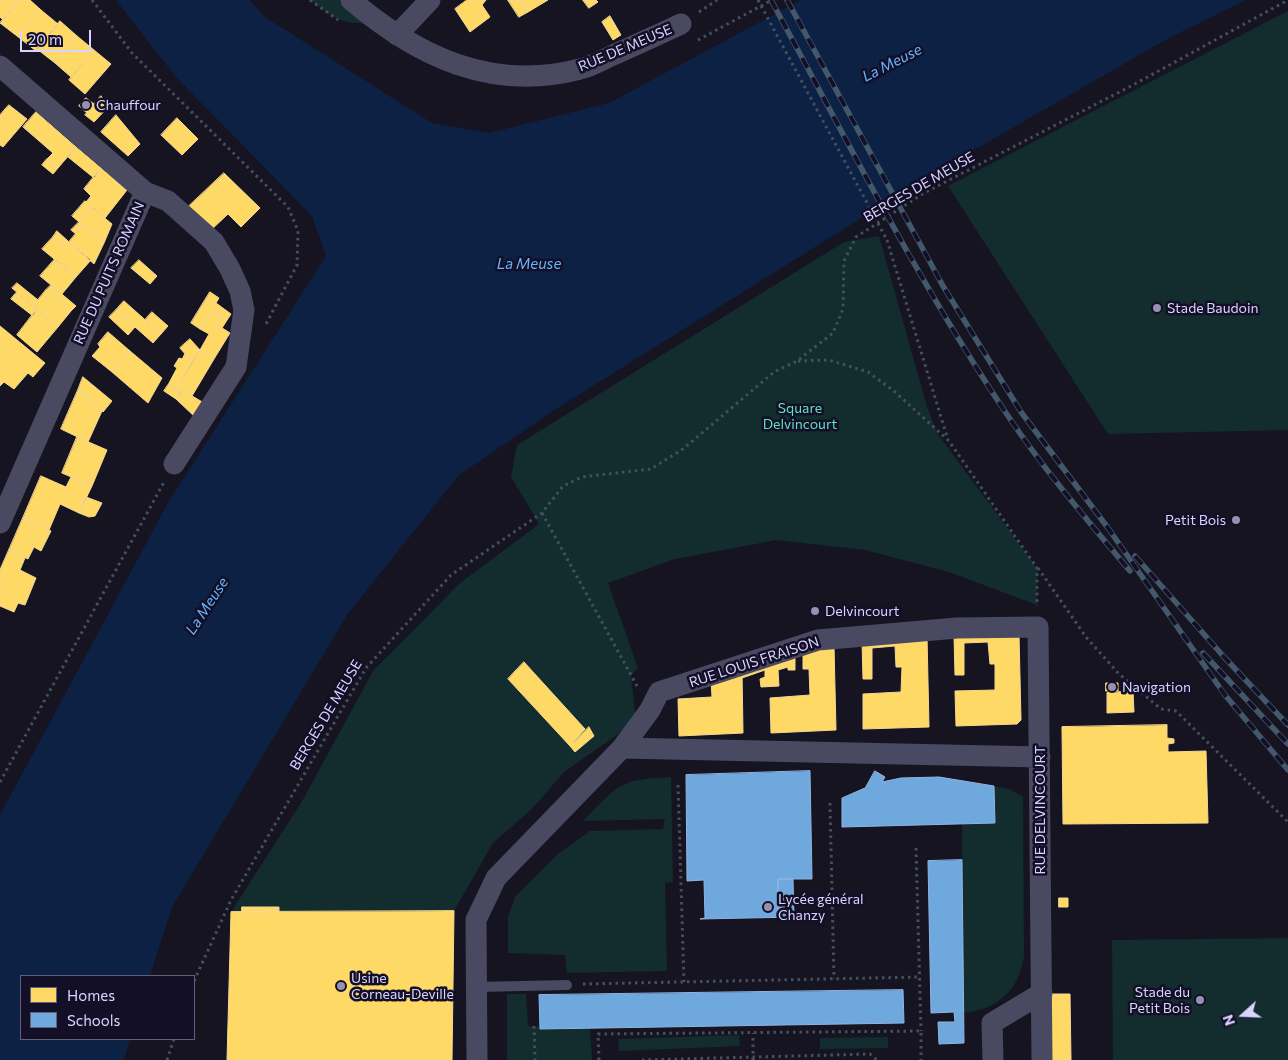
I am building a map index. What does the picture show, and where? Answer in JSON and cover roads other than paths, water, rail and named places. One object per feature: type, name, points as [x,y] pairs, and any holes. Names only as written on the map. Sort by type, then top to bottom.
[{"type":"street","name":"RUE DE MEUSE","points":[[351,0],[379,24],[434,55],[474,71],[508,77],[540,76],[582,69],[681,24]]},
{"type":"street","points":[[397,35],[430,0]]},
{"type":"street","points":[[0,66],[145,192]]},
{"type":"street","name":"RUE DU PUITS ROMAIN","points":[[0,523],[145,192],[168,201],[214,242],[240,291],[244,310],[236,367],[174,464]]},
{"type":"street","name":"RUE LOUIS FRAISON","points":[[477,1060],[476,920],[496,878],[622,748],[650,710],[659,692],[818,640],[957,628],[1038,626]]},
{"type":"street","name":"RUE DELVINCOURT","points":[[1038,626],[1042,1060]]},
{"type":"street","points":[[622,748],[1040,756]]},
{"type":"street","points":[[993,1060],[992,1023],[1042,993]]},
{"type":"lane","points":[[477,987],[567,985]]},
{"type":"water","name":"La Meuse","points":[[116,0],[250,0],[265,17],[432,123],[489,133],[609,103],[801,0],[1246,0],[1169,38],[927,177],[556,409],[459,475],[347,615],[172,907],[150,975],[20,975],[20,1040],[130,1040],[124,1060],[0,1060],[0,815],[169,501],[326,256],[312,216],[175,76]]},
{"type":"railway","points":[[771,0],[885,211],[975,366],[1037,456],[1130,571]]},
{"type":"railway","points":[[787,0],[943,286],[1021,412],[1108,528],[1225,695],[1288,770]]},
{"type":"railway","points":[[1135,556],[1224,657],[1288,725]]},
{"type":"railway","points":[[1203,653],[1288,744]]},
{"type":"place","name":"Chauffour","points":[[86,105]]},
{"type":"place","name":"Stade Baudoin","points":[[1157,308]]},
{"type":"place","name":"Petit Bois","points":[[1236,520]]},
{"type":"place","name":"Delvincourt","points":[[815,611]]},
{"type":"place","name":"Navigation","points":[[1112,687]]},
{"type":"place","name":"Lycée général Chanzy","points":[[768,907]]},
{"type":"place","name":"Usine Corneau-Deville","points":[[341,986]]},
{"type":"place","name":"Stade du Petit Bois","points":[[1200,1000]]},
{"type":"park label","name":"Square Delvincourt","points":[[800,416]]}]
